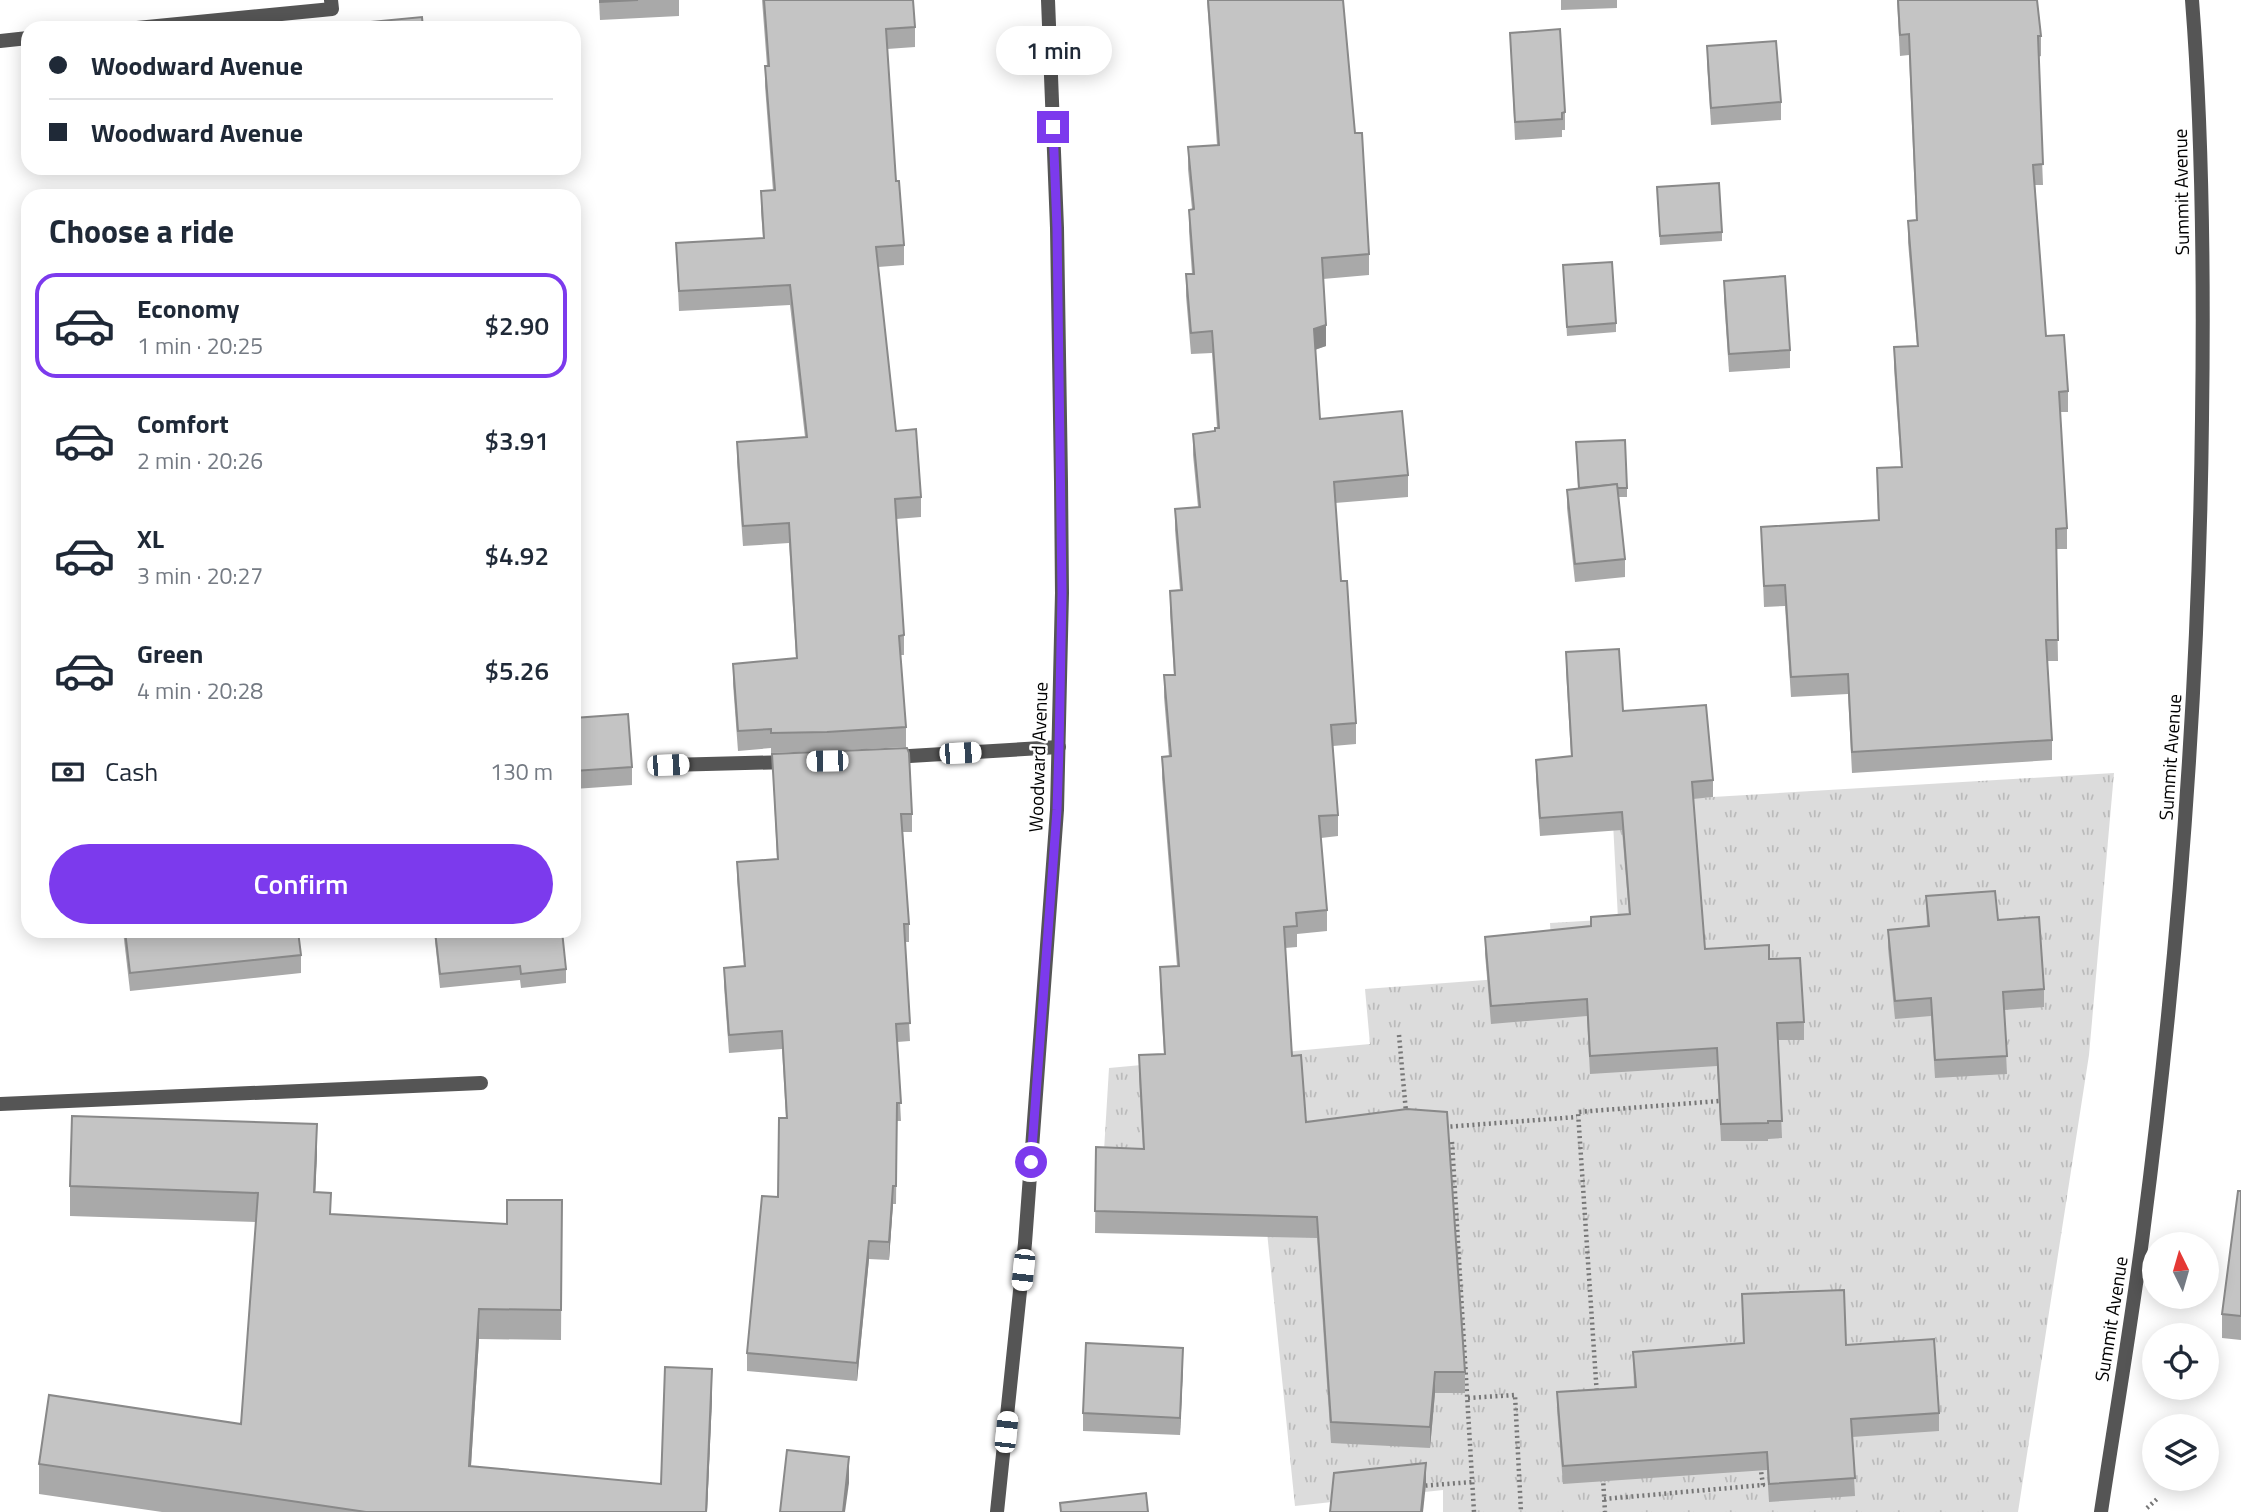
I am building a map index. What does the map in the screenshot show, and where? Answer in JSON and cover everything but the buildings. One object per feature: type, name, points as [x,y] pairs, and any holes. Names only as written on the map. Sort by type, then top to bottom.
[{"type":"street","points":[[209,21],[332,9],[331,0]]},
{"type":"street","name":"Woodward Avenue","points":[[997,1512],[1025,1243],[1057,810],[1062,593],[1057,228],[1048,0]]},
{"type":"street","name":"Summit Avenue","points":[[2101,1512],[2143,1235],[2165,1046],[2192,728],[2201,512],[2203,327],[2200,135],[2192,0]]},
{"type":"street","points":[[0,41],[21,39]]},
{"type":"street","points":[[881,758],[1059,747]]},
{"type":"street","points":[[668,765],[801,762]]},
{"type":"street","points":[[0,1104],[481,1083]]},
{"type":"path","points":[[1399,1035],[1406,1116]]},
{"type":"path","points":[[1597,1403],[1578,1112],[1719,1101]]},
{"type":"path","points":[[1433,1128],[1577,1117]]},
{"type":"path","points":[[1452,1142],[1474,1512]]},
{"type":"path","points":[[1468,1398],[1515,1395],[1521,1512]]},
{"type":"path","points":[[1602,1471],[1605,1512]]},
{"type":"path","points":[[1604,1499],[1763,1485],[1761,1471]]},
{"type":"path","points":[[1410,1488],[1472,1482]]},
{"type":"path","points":[[2147,1508],[2157,1499]]},
{"type":"green space","points":[[2114,773],[2089,1055],[2018,1512],[1443,1512],[1443,1490],[1295,1506],[1261,1173],[1102,1184],[1109,1068],[1370,1044],[1365,989],[1553,975],[1550,923],[1618,919],[1612,803]]},
{"type":"route","points":[[1031,1162],[1057,810],[1059,747],[1062,593],[1053,127]]}]
